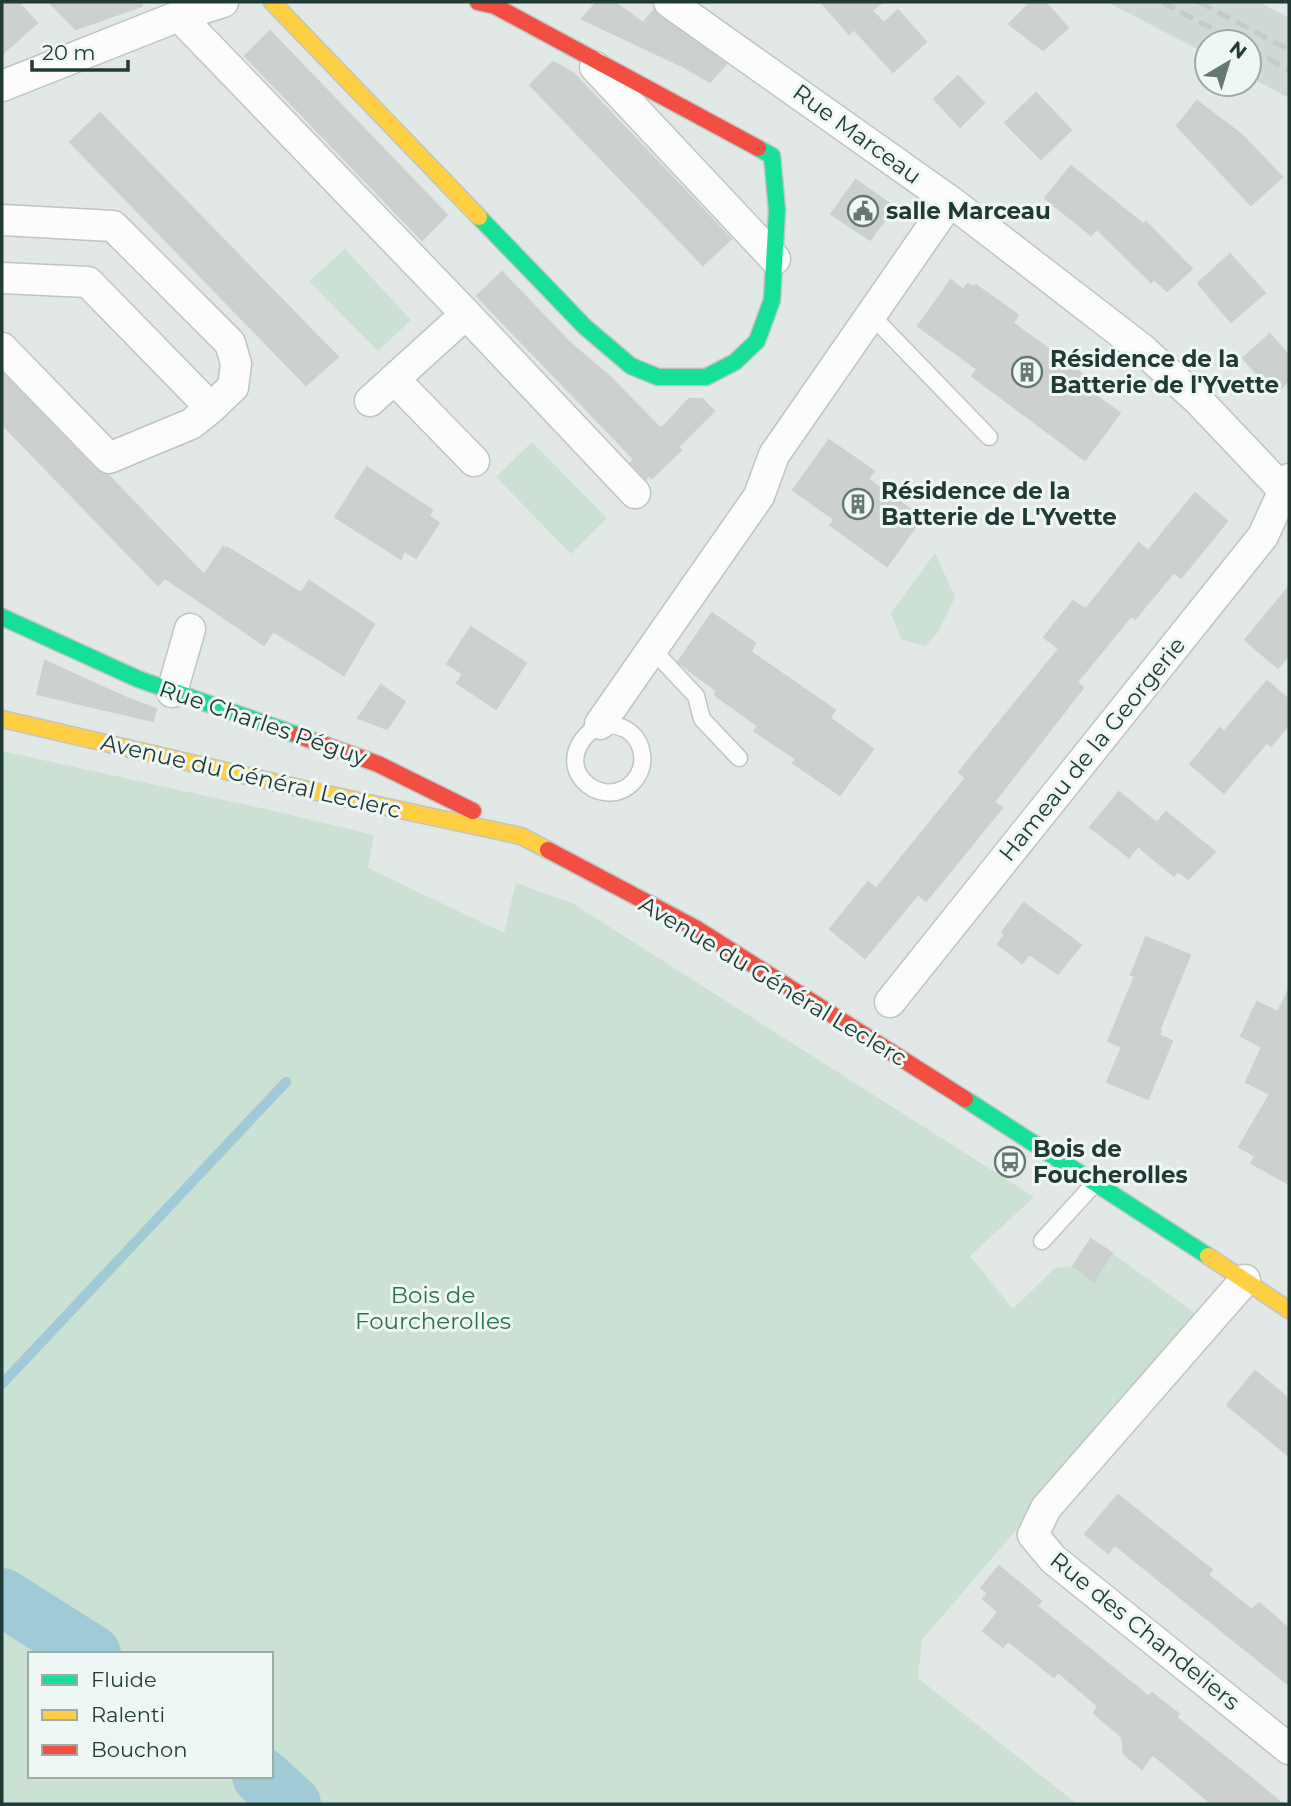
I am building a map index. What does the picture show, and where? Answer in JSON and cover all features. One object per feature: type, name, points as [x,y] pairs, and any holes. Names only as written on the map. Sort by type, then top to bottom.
[{"type":"street","points":[[2,86],[179,16],[223,2]]},
{"type":"street","points":[[272,2],[585,327],[631,366],[658,377],[706,377],[735,362],[757,341],[772,300],[777,210],[772,156],[495,6],[478,2]]},
{"type":"street","name":"Rue Marceau","points":[[669,2],[950,201],[1142,349],[1287,488]]},
{"type":"street","points":[[179,16],[635,493]]},
{"type":"street","points":[[580,52],[775,259]]},
{"type":"street","points":[[600,724],[759,496],[774,455],[950,201]]},
{"type":"street","points":[[2,220],[113,226],[230,343],[236,364],[233,387],[191,424],[109,458],[2,348]]},
{"type":"street","points":[[2,278],[88,282],[211,408]]},
{"type":"street","points":[[370,401],[466,314]]},
{"type":"street","points":[[394,379],[474,461]]},
{"type":"street","name":"Hameau de la Georgerie","points":[[890,1002],[1263,536],[1287,488]]},
{"type":"street","name":"Rue Charles Péguy","points":[[2,617],[90,659],[172,692],[378,764],[521,836]]},
{"type":"street","points":[[172,692],[190,629]]},
{"type":"street","name":"Avenue du Général Leclerc","points":[[2,719],[521,836],[697,929],[1096,1182],[1289,1311]]},
{"type":"street","name":"Rue des Chandeliers","points":[[1245,1280],[1046,1508],[1033,1535],[1052,1559],[1289,1749]]},
{"type":"lane","points":[[871,315],[989,437]]},
{"type":"lane","points":[[652,649],[696,696],[702,719],[739,758]]},
{"type":"lane","points":[[600,724],[619,726],[629,731],[642,750],[640,772],[626,788],[615,792],[603,792],[593,788],[584,781],[575,761],[580,741],[587,732],[600,724]]},
{"type":"lane","points":[[1042,1241],[1096,1182]]},
{"type":"shaded area","points":[[1107,2],[1259,2],[1289,18],[1289,98],[1263,84],[1263,28],[1193,28],[1193,47]]},
{"type":"green space","points":[[345,249],[411,320],[378,351],[309,281]]},
{"type":"green space","points":[[532,442],[607,518],[571,554],[496,477]]},
{"type":"green space","points":[[935,553],[955,597],[938,632],[925,646],[901,639],[891,613]]},
{"type":"green space","name":"Bois de Fourcherolles","points":[[2,751],[374,835],[368,868],[504,933],[516,883],[572,903],[1034,1197],[970,1256],[1013,1309],[1055,1268],[1073,1266],[1094,1280],[1112,1253],[1199,1316],[922,1640],[918,1678],[1077,1804],[2,1804]]},
{"type":"building","points":[[2,2],[18,2],[37,23],[2,54]]},
{"type":"building","points":[[49,2],[142,2],[142,6],[76,29]]},
{"type":"building","points":[[597,2],[614,2],[643,23],[654,10],[726,64],[710,82],[582,19]]},
{"type":"building","points":[[821,2],[882,2],[872,11],[884,23],[898,10],[926,42],[893,72],[854,29],[849,34]]},
{"type":"building","points":[[1031,2],[1045,2],[1068,28],[1043,50],[1009,24]]},
{"type":"building","points":[[270,31],[447,215],[422,240],[245,56]]},
{"type":"building","points":[[553,62],[573,73],[731,239],[703,265],[530,85]]},
{"type":"building","points":[[958,76],[984,103],[960,127],[934,99]]},
{"type":"building","points":[[1036,93],[1071,130],[1041,159],[1005,123]]},
{"type":"building","points":[[1197,101],[1242,135],[1282,177],[1251,205],[1177,126]]},
{"type":"building","points":[[100,113],[338,357],[306,385],[70,142]]},
{"type":"building","points":[[1071,166],[1143,224],[1146,222],[1192,269],[1167,291],[1154,279],[1151,282],[1097,229],[1091,235],[1045,198]]},
{"type":"building","name":"salle Marceau","points":[[856,180],[894,207],[870,240],[831,214]]},
{"type":"building","points":[[1230,254],[1265,293],[1231,322],[1198,283]]},
{"type":"building","points":[[502,272],[569,342],[609,376],[661,429],[689,399],[702,399],[714,411],[678,447],[681,450],[652,478],[649,475],[646,479],[631,463],[634,459],[477,296]]},
{"type":"building","name":"Résidence de la Batterie de l'Yvette","points":[[951,280],[963,290],[968,284],[974,287],[976,285],[1018,315],[1013,323],[1084,375],[1078,383],[1120,413],[1085,460],[972,376],[977,369],[918,326]]},
{"type":"building","points":[[1270,334],[1289,356],[1289,380],[1275,394],[1243,358]]},
{"type":"building","points":[[2,373],[96,470],[108,475],[204,575],[223,547],[228,548],[301,593],[309,581],[374,624],[344,675],[273,631],[264,645],[165,578],[158,585],[2,424]]},
{"type":"building","name":"Résidence de la Batterie de L'Yvette","points":[[829,440],[874,471],[868,479],[922,518],[887,566],[830,525],[835,520],[793,490]]},
{"type":"building","points":[[367,467],[432,510],[429,516],[439,523],[416,558],[404,551],[401,559],[335,517]]},
{"type":"building","points":[[1195,493],[1227,521],[1181,578],[1174,572],[1135,619],[1131,616],[1077,682],[1083,688],[994,802],[1002,808],[926,901],[918,894],[865,958],[830,929],[868,882],[876,889],[966,778],[959,772],[1059,649],[1044,637],[1073,601],[1086,609],[1139,543],[1148,551]]},
{"type":"building","points":[[1289,587],[1289,655],[1278,668],[1245,640]]},
{"type":"building","points":[[712,613],[755,643],[751,652],[835,710],[830,718],[873,749],[840,795],[793,763],[796,759],[754,731],[758,726],[715,695],[717,691],[678,662]]},
{"type":"building","points":[[471,627],[526,663],[496,709],[457,683],[463,674],[447,664]]},
{"type":"building","points":[[45,661],[156,709],[153,721],[37,694]]},
{"type":"building","points":[[1267,681],[1289,700],[1289,724],[1271,746],[1267,742],[1224,793],[1190,764],[1220,728],[1224,732]]},
{"type":"building","points":[[381,685],[405,702],[387,729],[358,718]]},
{"type":"building","points":[[1119,792],[1157,823],[1166,812],[1215,852],[1188,879],[1178,871],[1174,876],[1138,846],[1129,857],[1090,827]]},
{"type":"building","points":[[1024,903],[1081,945],[1058,974],[1029,954],[1022,963],[998,944],[1005,934],[1002,932]]},
{"type":"building","points":[[1146,937],[1190,955],[1159,1031],[1159,1035],[1172,1041],[1148,1099],[1107,1082],[1122,1047],[1108,1041],[1135,976],[1131,975]]},
{"type":"building","points":[[1289,989],[1289,1184],[1251,1163],[1255,1156],[1239,1147],[1270,1094],[1246,1082],[1262,1047],[1241,1036],[1257,1002],[1278,1012]]},
{"type":"building","points":[[1091,1239],[1112,1253],[1094,1281],[1073,1266]]},
{"type":"building","points":[[1255,1371],[1289,1399],[1289,1456],[1227,1405]]},
{"type":"building","points":[[1118,1495],[1212,1570],[1208,1575],[1252,1610],[1259,1603],[1289,1629],[1289,1685],[1115,1545],[1108,1553],[1085,1534]]},
{"type":"building","points":[[999,1566],[1041,1601],[1037,1606],[1149,1697],[1152,1693],[1179,1714],[1176,1717],[1283,1804],[1212,1804],[1156,1757],[1152,1755],[1142,1769],[1124,1754],[1122,1737],[1094,1713],[1098,1706],[1058,1672],[1054,1677],[1008,1641],[1003,1647],[983,1631],[998,1612],[983,1599],[988,1593],[981,1588]]},
{"type":"waterway","points":[[2,1384],[286,1082]]},
{"type":"waterway","points":[[2,1597],[89,1652]]},
{"type":"waterway","points":[[263,1778],[292,1804]]},
{"type":"railway","points":[[1162,2],[1211,28]]},
{"type":"railway","points":[[1199,2],[1289,50]]},
{"type":"railway","points":[[1263,56],[1289,70]]},
{"type":"traffic: fast","points":[[479,217],[585,327],[631,366],[658,377],[706,377],[735,362],[757,341],[772,300],[777,210],[772,156],[758,148]]},
{"type":"traffic: fast","points":[[2,617],[138,679],[297,735]]},
{"type":"traffic: fast","points":[[965,1099],[1208,1256]]},
{"type":"traffic: slow","points":[[272,2],[479,217]]},
{"type":"traffic: slow","points":[[2,719],[521,836],[548,850]]},
{"type":"traffic: slow","points":[[1208,1256],[1289,1310]]},
{"type":"traffic: jam","points":[[478,2],[495,6],[758,148]]},
{"type":"traffic: jam","points":[[297,735],[378,764],[473,811]]},
{"type":"traffic: jam","points":[[548,850],[697,929],[965,1099]]},
{"type":"place","name":"salle Marceau","points":[[863,211]]},
{"type":"place","name":"Résidence de la Batterie de l'Yvette","points":[[1027,372]]},
{"type":"place","name":"Résidence de la Batterie de L'Yvette","points":[[858,504]]},
{"type":"place","name":"Bois de Foucherolles","points":[[1010,1162]]}]
